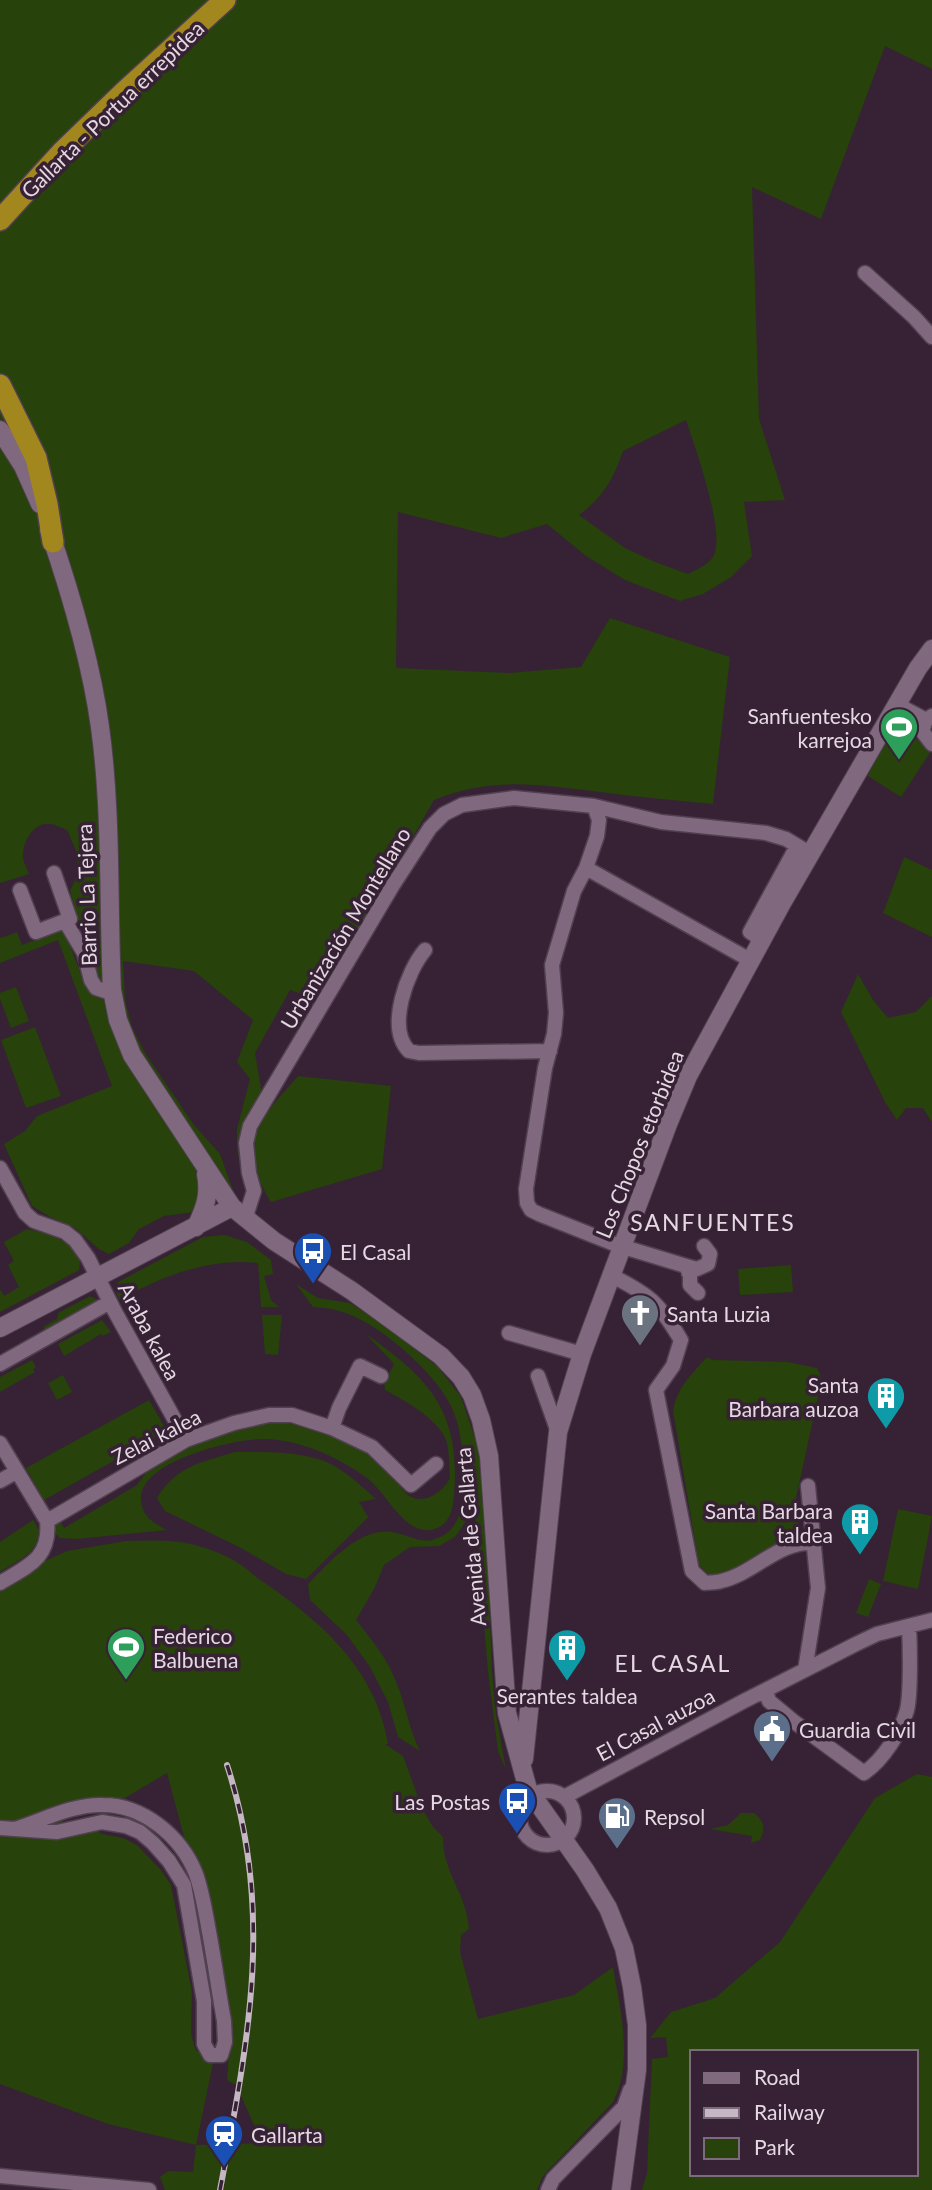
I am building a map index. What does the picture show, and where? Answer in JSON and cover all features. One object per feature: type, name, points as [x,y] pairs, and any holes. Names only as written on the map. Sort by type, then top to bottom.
[{"type":"highway","name":"Gallarta - Portua errepidea","points":[[1,216],[124,92],[225,0]]},
{"type":"highway","points":[[0,385],[36,458],[53,541]]},
{"type":"street","points":[[865,273],[932,337]]},
{"type":"street","name":"Barrio La Tejera","points":[[0,430],[30,481],[53,541],[88,662],[100,729],[105,792],[112,990],[118,1020],[132,1055],[205,1170],[238,1213]]},
{"type":"street","name":"Los Chopos etorbidea","points":[[522,1768],[558,1432],[582,1354],[688,1076],[762,940],[804,850],[932,649]]},
{"type":"street","points":[[896,704],[929,718],[922,731],[932,744]]},
{"type":"street","name":"Urbanización Montellano","points":[[238,1213],[254,1191],[248,1173],[246,1143],[250,1126],[393,885],[430,828],[444,814],[461,805],[514,797],[594,806],[661,822],[766,833],[786,839],[804,850]]},
{"type":"street","points":[[594,806],[599,820],[597,836],[586,868],[574,891],[552,965],[556,1013],[526,1189],[527,1203],[531,1210],[557,1222],[697,1269],[708,1264],[710,1254],[704,1246]]},
{"type":"street","points":[[586,868],[750,960]]},
{"type":"street","points":[[20,890],[36,932],[70,919],[54,873]]},
{"type":"street","points":[[65,921],[84,953],[91,980],[96,988],[112,990]]},
{"type":"street","points":[[425,950],[409,977],[401,1004],[400,1038],[409,1051],[550,1051]]},
{"type":"street","points":[[0,1167],[25,1213],[34,1221],[65,1232],[75,1240],[97,1277]]},
{"type":"street","points":[[195,1227],[208,1199],[205,1170]]},
{"type":"street","points":[[0,1328],[195,1227],[238,1213]]},
{"type":"street","name":"Avenida de Gallarta","points":[[238,1213],[274,1241],[352,1291],[442,1356],[461,1377],[472,1395],[489,1456],[507,1713],[522,1768],[532,1795],[608,1908],[624,1948],[637,2025],[637,2070],[621,2190]]},
{"type":"street","points":[[686,1266],[691,1276],[690,1285],[698,1293]]},
{"type":"street","points":[[612,1276],[651,1298],[681,1340],[673,1366],[656,1390],[692,1571],[705,1583],[722,1581],[801,1542],[812,1543]]},
{"type":"street","name":"Araba kalea","points":[[97,1277],[186,1440]]},
{"type":"street","points":[[0,1364],[110,1302]]},
{"type":"street","points":[[509,1333],[582,1354]]},
{"type":"street","points":[[332,1428],[360,1366],[381,1376]]},
{"type":"street","points":[[538,1376],[558,1432]]},
{"type":"street","name":"Zelai kalea","points":[[47,1521],[186,1440],[234,1423],[269,1415],[292,1415],[332,1428],[372,1447],[411,1485],[436,1464]]},
{"type":"street","points":[[0,1443],[47,1521],[48,1540],[33,1563],[0,1583]]},
{"type":"street","points":[[0,1481],[16,1472]]},
{"type":"street","points":[[807,1669],[818,1588],[808,1486]]},
{"type":"street","name":"El Casal auzoa","points":[[564,1797],[877,1634],[932,1620]]},
{"type":"street","points":[[766,1690],[769,1701],[864,1773],[875,1766],[884,1753],[901,1726],[908,1707],[909,1626]]},
{"type":"street","points":[[507,1713],[530,1705]]},
{"type":"street","points":[[549,1791],[564,1797],[570,1803],[574,1818],[569,1833],[554,1844],[539,1844],[525,1833],[520,1817],[522,1808],[532,1795],[549,1791]]},
{"type":"street","points":[[0,1828],[57,1832],[102,1822],[126,1826],[140,1832],[153,1843],[169,1860],[184,1885],[204,2001],[204,2044],[210,2055],[220,2055],[225,2042],[224,2021],[203,1896],[195,1873],[180,1848],[153,1820],[142,1813],[115,1805],[101,1804],[78,1808],[15,1829]]},
{"type":"street","points":[[548,2190],[553,2179],[624,2107],[637,2070]]},
{"type":"street","points":[[0,2176],[149,2190]]},
{"type":"green space","points":[[0,0],[932,0],[932,69],[885,46],[821,219],[752,187],[759,419],[785,500],[744,502],[752,556],[731,577],[703,594],[680,601],[625,580],[586,556],[547,524],[501,538],[398,512],[396,668],[509,673],[581,667],[610,618],[730,657],[713,804],[516,784],[455,792],[434,800],[320,1000],[290,990],[255,1053],[262,1094],[244,1182],[237,1148],[237,1129],[250,1079],[237,1062],[253,1020],[194,971],[123,961],[125,1000],[132,1027],[145,1053],[194,1125],[220,1154],[234,1193],[200,1182],[202,1188],[194,1212],[164,1216],[139,1229],[129,1243],[109,1254],[99,1249],[74,1227],[32,1206],[4,1144],[25,1131],[37,1116],[112,1086],[58,940],[0,963],[0,936],[1,938],[17,932],[22,945],[55,932],[62,932],[67,937],[88,990],[102,998],[102,984],[94,978],[70,890],[79,867],[67,830],[51,824],[34,829],[23,852],[23,860],[29,874],[0,883]],"holes":[[[686,420],[702,468],[716,527],[714,555],[688,574],[625,548],[579,515],[606,487],[623,451]]]},
{"type":"green space","name":"Sanfuentesko karrejoa","points":[[899,727],[931,751],[901,797],[868,776],[870,765],[892,728]]},
{"type":"green space","points":[[904,857],[932,870],[932,937],[883,913]]},
{"type":"green space","points":[[858,974],[873,1000],[888,1018],[916,1012],[932,996],[932,1122],[923,1108],[906,1108],[897,1120],[885,1102],[841,1012]]},
{"type":"green space","points":[[16,987],[29,1021],[11,1028],[0,993]]},
{"type":"green space","points":[[35,1027],[61,1096],[26,1108],[1,1040]]},
{"type":"green space","points":[[298,1076],[391,1086],[382,1169],[271,1202],[256,1169],[254,1142],[259,1126],[274,1103]]},
{"type":"green space","points":[[27,1229],[45,1233],[71,1247],[80,1261],[79,1270],[0,1312],[0,1289],[4,1296],[19,1287],[8,1265],[14,1261],[4,1242]]},
{"type":"green space","points":[[225,1235],[247,1242],[271,1260],[273,1274],[264,1276],[271,1300],[279,1307],[261,1307],[258,1263],[240,1262],[186,1271],[119,1300],[115,1289],[118,1282],[203,1237]]},
{"type":"green space","points":[[791,1265],[793,1292],[740,1295],[738,1269]]},
{"type":"green space","points":[[296,1284],[318,1298],[350,1303],[381,1323],[438,1367],[461,1397],[477,1444],[482,1476],[492,1672],[496,1715],[506,1770],[498,1751],[488,1672],[473,1488],[468,1492],[466,1521],[455,1537],[439,1546],[410,1547],[384,1565],[356,1620],[389,1666],[420,1751],[398,1737],[388,1702],[370,1667],[347,1635],[310,1600],[308,1584],[335,1557],[368,1535],[392,1532],[425,1541],[447,1533],[458,1517],[463,1474],[458,1425],[451,1406],[432,1378],[403,1349],[370,1325],[336,1310],[313,1307]]},
{"type":"green space","points":[[90,1296],[96,1299],[99,1305],[46,1333],[43,1327],[57,1319],[58,1313]]},
{"type":"green space","points":[[262,1315],[282,1315],[278,1355],[265,1354]]},
{"type":"green space","points":[[102,1320],[111,1332],[103,1336],[101,1334],[64,1356],[58,1344]]},
{"type":"green space","points":[[366,1334],[408,1366],[424,1383],[437,1400],[446,1419],[455,1466],[454,1495],[451,1512],[442,1526],[430,1530],[412,1526],[374,1484],[343,1462],[302,1445],[259,1439],[208,1449],[169,1464],[154,1475],[144,1487],[142,1506],[150,1519],[167,1530],[76,1539],[60,1538],[53,1531],[53,1523],[59,1519],[64,1528],[137,1485],[148,1470],[176,1454],[218,1434],[276,1421],[317,1429],[346,1440],[370,1453],[399,1480],[397,1482],[409,1496],[421,1499],[433,1496],[450,1478],[445,1438],[424,1414],[385,1390],[384,1384],[394,1364]]},
{"type":"green space","points":[[707,1357],[713,1360],[788,1362],[817,1368],[822,1379],[796,1498],[801,1539],[718,1577],[709,1575],[699,1565],[673,1411],[682,1388]]},
{"type":"green space","points":[[32,1360],[36,1367],[33,1369],[35,1372],[0,1392],[0,1377]]},
{"type":"green space","points":[[63,1375],[72,1392],[57,1400],[48,1383]]},
{"type":"green space","points":[[149,1400],[167,1431],[44,1500],[26,1468]]},
{"type":"green space","points":[[235,1452],[287,1453],[318,1459],[342,1471],[376,1499],[359,1502],[368,1517],[306,1579],[286,1574],[241,1548],[165,1511],[157,1498],[164,1487],[181,1472]]},
{"type":"green space","points":[[898,1509],[932,1516],[918,1589],[883,1581]]},
{"type":"green space","points":[[33,1520],[39,1530],[35,1545],[26,1556],[0,1572],[0,1542]]},
{"type":"green space","points":[[126,1541],[183,1542],[212,1550],[238,1563],[279,1593],[340,1647],[371,1691],[381,1716],[388,1744],[385,1744],[403,1756],[422,1808],[433,1827],[443,1837],[447,1862],[467,1917],[469,1929],[461,1935],[460,1952],[478,2019],[574,1995],[613,1967],[624,2035],[623,2070],[619,2086],[613,2102],[543,2176],[537,2190],[165,2190],[160,2177],[168,2171],[193,2172],[196,2145],[108,2124],[0,2084],[0,1587],[67,1551]],"holes":[[[167,1773],[184,1837],[211,1905],[229,2050],[227,2080],[236,2085],[262,2143],[196,2145],[213,2063],[195,2049],[191,2033],[192,1992],[171,1885],[137,1845],[123,1838],[102,1834],[82,1822],[64,1827],[61,1818],[109,1808],[121,1810],[123,1799]]]},
{"type":"green space","points":[[869,1579],[881,1584],[868,1617],[856,1613]]},
{"type":"green space","points":[[917,1774],[932,1777],[932,2190],[642,2190],[647,2173],[652,2059],[668,2057],[666,2037],[650,2038],[671,2012],[715,1998],[780,1942],[875,1798]]},
{"type":"green space","points":[[741,1813],[754,1813],[760,1819],[763,1832],[760,1840],[751,1843],[752,1836],[710,1829],[728,1825]]},
{"type":"railway","points":[[220,2190],[247,2030],[253,1925],[250,1873],[242,1819],[227,1765]]},
{"type":"place","name":"Sanfuentesko karrejoa","points":[[899,761]]},
{"type":"place","name":"El Casal","points":[[313,1285]]},
{"type":"place","name":"Santa Luzia","points":[[640,1347]]},
{"type":"place","name":"Santa Barbara auzoa","points":[[886,1430]]},
{"type":"place","name":"Santa Barbara taldea","points":[[860,1556]]},
{"type":"place","name":"Federico Balbuena","points":[[126,1681]]},
{"type":"place","name":"Serantes taldea","points":[[567,1682]]},
{"type":"place","name":"Guardia Civil","points":[[772,1763]]},
{"type":"place","name":"Las Postas","points":[[517,1835]]},
{"type":"place","name":"Repsol","points":[[617,1850]]},
{"type":"place","name":"Gallarta","points":[[224,2168]]},
{"type":"district","name":"SANFUENTES","points":[[713,1222]]},
{"type":"district","name":"EL CASAL","points":[[673,1663]]}]
